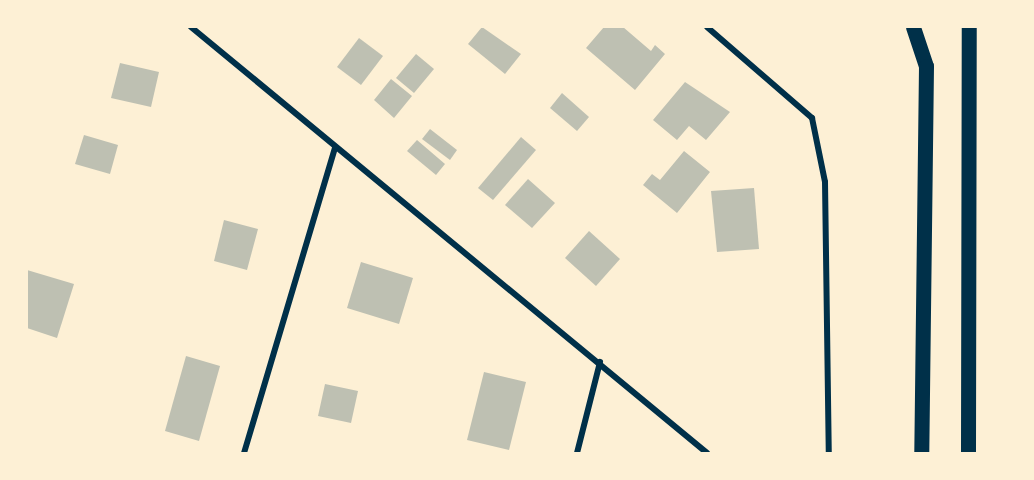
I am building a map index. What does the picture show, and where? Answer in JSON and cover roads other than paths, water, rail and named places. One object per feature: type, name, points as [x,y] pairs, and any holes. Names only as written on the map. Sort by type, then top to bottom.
[{"type":"main road","points":[[914,27],[926,66],[921,453]]},
{"type":"main road","points":[[968,453],[969,27]]},
{"type":"street","points":[[191,27],[600,362],[707,453]]},
{"type":"street","points":[[707,27],[812,118],[825,182],[829,453]]},
{"type":"street","points":[[244,453],[335,147]]},
{"type":"street","points":[[577,453],[600,362]]}]
